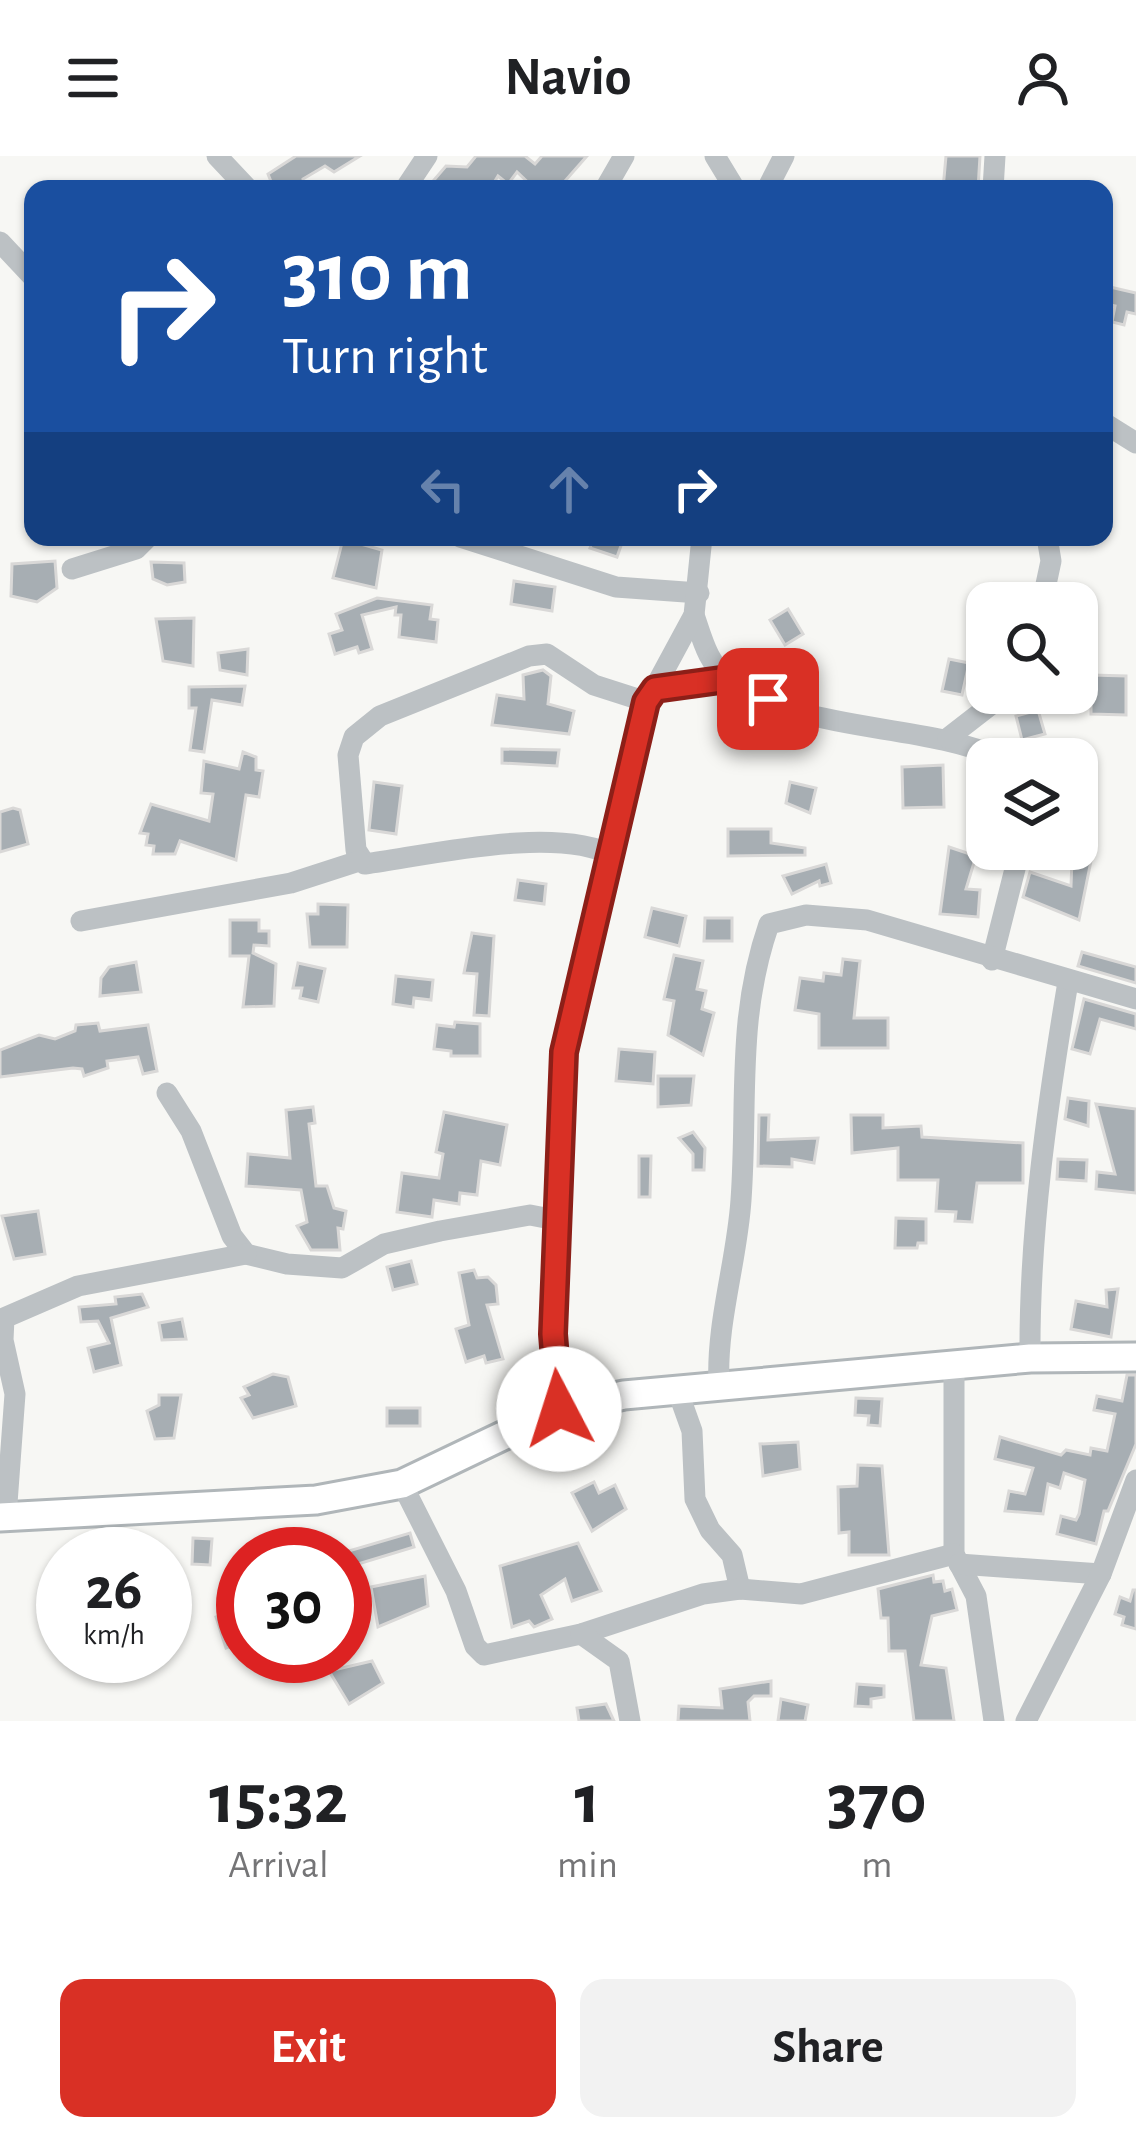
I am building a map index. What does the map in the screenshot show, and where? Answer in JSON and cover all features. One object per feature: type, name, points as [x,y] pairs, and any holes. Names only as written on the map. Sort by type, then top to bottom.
[{"type":"main road","points":[[3,1517],[271,1504],[402,1484],[559,1409],[677,1389],[1030,1358],[1136,1357]]},
{"type":"street","points":[[217,156],[240,180]]},
{"type":"street","points":[[0,242],[24,267]]},
{"type":"street","points":[[72,569],[140,546]]},
{"type":"street","points":[[489,546],[616,586],[696,604]]},
{"type":"street","points":[[701,546],[696,604],[706,650],[728,679],[798,710],[966,745]]},
{"type":"street","points":[[1046,582],[1048,546]]},
{"type":"street","points":[[559,1409],[553,1334],[564,1052],[651,695],[696,604]]},
{"type":"street","points":[[358,861],[348,755],[354,737],[380,716],[547,654],[594,686],[651,695],[728,679]]},
{"type":"street","points":[[948,738],[979,714]]},
{"type":"street","points":[[81,921],[291,883],[358,861],[590,843],[614,856]]},
{"type":"street","points":[[992,960],[1015,870]]},
{"type":"street","points":[[719,1384],[717,1352],[741,1198],[743,1055],[751,977],[769,924],[806,915],[867,920],[1136,999]]},
{"type":"street","points":[[1030,1358],[1030,1290],[1046,1115],[1068,982]]},
{"type":"street","points":[[167,1093],[191,1131],[232,1236],[246,1253]]},
{"type":"street","points":[[3,1517],[15,1394],[3,1340],[4,1318],[78,1286],[246,1253],[286,1264],[342,1268],[384,1244],[440,1231],[530,1215],[560,1221]]},
{"type":"street","points":[[954,1364],[957,1559],[976,1596],[994,1721]]},
{"type":"street","points":[[677,1389],[692,1431],[695,1499],[705,1522],[732,1555],[740,1589]]},
{"type":"street","points":[[1026,1721],[1100,1574],[1136,1480]]},
{"type":"street","points":[[402,1484],[455,1591],[475,1646],[484,1655],[581,1634],[678,1601],[740,1589],[801,1594],[957,1559],[1100,1574]]},
{"type":"street","points":[[581,1634],[619,1661],[630,1721]]},
{"type":"building","points":[[296,156],[360,156],[334,172],[325,166],[303,180],[270,180],[268,174]]},
{"type":"building","points":[[476,156],[525,156],[535,164],[542,156],[587,156],[566,180],[525,180],[517,172],[511,180],[498,176],[496,180],[434,180],[446,166],[467,167]]},
{"type":"building","points":[[946,156],[980,156],[979,180],[944,180]]},
{"type":"building","points":[[1113,288],[1136,293],[1136,314],[1127,312],[1124,325],[1113,322]]},
{"type":"building","points":[[341,546],[382,550],[376,588],[333,578]]},
{"type":"building","points":[[591,546],[621,546],[617,557]]},
{"type":"building","points":[[55,561],[57,588],[37,602],[11,596],[12,564]]},
{"type":"building","points":[[151,562],[184,563],[185,582],[167,585],[153,579]]},
{"type":"building","points":[[514,581],[555,587],[552,611],[511,604]]},
{"type":"building","points":[[377,598],[432,605],[430,619],[438,620],[436,642],[399,637],[401,615],[395,615],[396,607],[362,615],[372,649],[359,653],[357,647],[335,654],[329,634],[342,630],[336,614]]},
{"type":"building","points":[[788,609],[803,634],[785,645],[770,620]]},
{"type":"building","points":[[194,618],[193,666],[163,661],[156,619]]},
{"type":"building","points":[[248,649],[247,675],[220,670],[218,653]]},
{"type":"building","points":[[949,659],[966,662],[962,695],[942,691]]},
{"type":"building","points":[[543,670],[551,676],[548,704],[574,711],[569,734],[492,725],[497,695],[524,699],[523,675]]},
{"type":"building","points":[[1098,675],[1126,676],[1126,715],[1091,714],[1098,714]]},
{"type":"building","points":[[245,686],[242,705],[212,700],[204,752],[190,750],[196,708],[189,708],[189,687]]},
{"type":"building","points":[[1039,714],[1045,734],[1022,738],[1016,716]]},
{"type":"building","points":[[502,749],[559,750],[557,766],[502,763]]},
{"type":"building","points":[[243,752],[256,757],[256,770],[263,771],[259,797],[246,795],[236,860],[180,841],[175,854],[153,854],[154,846],[146,845],[148,834],[140,833],[151,804],[209,821],[213,794],[201,793],[204,761],[239,769]]},
{"type":"building","points":[[943,765],[944,807],[903,808],[902,767]]},
{"type":"building","points":[[374,782],[402,786],[396,834],[369,830]]},
{"type":"building","points":[[790,782],[816,788],[810,813],[786,803]]},
{"type":"building","points":[[20,810],[28,844],[0,852],[0,812]]},
{"type":"building","points":[[728,829],[771,829],[771,843],[805,848],[805,855],[728,856]]},
{"type":"building","points":[[949,847],[966,853],[966,870],[972,870],[966,889],[980,890],[978,917],[940,914]]},
{"type":"building","points":[[826,864],[831,883],[820,886],[819,881],[792,894],[783,876]]},
{"type":"building","points":[[1072,870],[1089,870],[1079,920],[1023,897],[1030,872],[1071,886]]},
{"type":"building","points":[[518,880],[546,884],[544,904],[515,900]]},
{"type":"building","points":[[318,904],[348,905],[347,947],[310,947],[307,914],[318,914]]},
{"type":"building","points":[[652,908],[686,916],[679,946],[645,937]]},
{"type":"building","points":[[705,918],[732,918],[732,941],[704,941]]},
{"type":"building","points":[[230,920],[259,920],[259,931],[269,931],[269,946],[254,945],[253,953],[276,964],[274,1006],[243,1007],[249,956],[230,956]]},
{"type":"building","points":[[472,933],[494,936],[489,1016],[474,1015],[477,974],[464,973]]},
{"type":"building","points":[[1082,952],[1136,967],[1136,983],[1078,966]]},
{"type":"building","points":[[674,955],[703,961],[697,989],[706,991],[702,1009],[714,1013],[703,1055],[668,1035],[674,1001],[664,999]]},
{"type":"building","points":[[843,959],[860,961],[854,1018],[888,1018],[888,1048],[819,1048],[819,1014],[795,1010],[800,978],[823,981],[824,973],[841,975]]},
{"type":"building","points":[[136,962],[141,992],[100,996],[101,978],[109,967]]},
{"type":"building","points":[[298,963],[325,969],[318,1002],[300,998],[302,988],[293,988]]},
{"type":"building","points":[[396,976],[433,980],[431,1000],[414,998],[413,1007],[393,1004]]},
{"type":"building","points":[[1084,999],[1136,1014],[1136,1029],[1100,1019],[1090,1054],[1072,1049]]},
{"type":"building","points":[[455,1022],[480,1024],[480,1056],[451,1056],[451,1051],[434,1049],[437,1025],[454,1027]]},
{"type":"building","points":[[98,1023],[100,1031],[148,1025],[157,1071],[143,1074],[138,1057],[107,1061],[108,1068],[84,1076],[82,1069],[73,1068],[0,1077],[0,1050],[39,1035],[55,1039],[75,1031],[76,1025]]},
{"type":"building","points":[[619,1049],[655,1052],[653,1084],[616,1081]]},
{"type":"building","points":[[658,1076],[694,1076],[691,1105],[658,1107]]},
{"type":"building","points":[[1068,1098],[1089,1101],[1088,1126],[1065,1119]]},
{"type":"building","points":[[1096,1104],[1136,1109],[1136,1193],[1096,1189],[1097,1172],[1115,1174]]},
{"type":"building","points":[[313,1107],[315,1123],[309,1124],[316,1186],[327,1186],[334,1208],[346,1211],[343,1229],[338,1228],[340,1250],[311,1250],[297,1226],[307,1222],[301,1190],[246,1186],[248,1154],[290,1158],[286,1110]]},
{"type":"building","points":[[444,1112],[507,1125],[500,1165],[481,1161],[477,1195],[460,1193],[459,1204],[434,1200],[432,1217],[397,1212],[402,1173],[439,1178],[443,1154],[436,1152]]},
{"type":"building","points":[[759,1115],[769,1115],[768,1140],[818,1138],[814,1163],[792,1159],[792,1167],[758,1166]]},
{"type":"building","points":[[851,1115],[883,1115],[883,1128],[921,1126],[922,1137],[1023,1143],[1023,1183],[977,1183],[972,1222],[955,1221],[956,1212],[936,1211],[938,1180],[898,1180],[898,1148],[852,1153]]},
{"type":"building","points":[[693,1132],[705,1148],[704,1170],[693,1170],[693,1154],[679,1138]]},
{"type":"building","points":[[639,1156],[651,1156],[650,1197],[639,1197]]},
{"type":"building","points":[[1058,1159],[1087,1160],[1086,1181],[1057,1179]]},
{"type":"building","points":[[38,1211],[45,1254],[14,1259],[2,1216]]},
{"type":"building","points":[[896,1218],[926,1219],[926,1243],[895,1248]]},
{"type":"building","points":[[411,1261],[417,1284],[393,1290],[387,1267]]},
{"type":"building","points":[[474,1270],[477,1278],[488,1277],[496,1285],[498,1304],[487,1305],[503,1359],[486,1363],[484,1356],[466,1362],[456,1329],[469,1325],[459,1273]]},
{"type":"building","points":[[1118,1289],[1111,1337],[1071,1329],[1076,1301],[1107,1307],[1106,1290]]},
{"type":"building","points":[[142,1294],[148,1307],[111,1318],[121,1365],[94,1372],[88,1348],[109,1343],[98,1321],[81,1322],[79,1307],[116,1304],[115,1297]]},
{"type":"building","points":[[182,1319],[186,1339],[162,1340],[159,1323]]},
{"type":"building","points":[[273,1374],[288,1377],[296,1406],[253,1418],[241,1398],[249,1395],[244,1387]]},
{"type":"building","points":[[1127,1375],[1136,1375],[1136,1444],[1108,1511],[1104,1511],[1096,1544],[1057,1534],[1061,1516],[1076,1520],[1085,1480],[1064,1473],[1060,1488],[1048,1484],[1043,1514],[1005,1511],[1009,1491],[1025,1494],[1033,1468],[995,1459],[1000,1437],[1061,1455],[1066,1450],[1090,1455],[1091,1448],[1107,1451],[1115,1414],[1094,1410],[1097,1396],[1122,1401]]},
{"type":"building","points":[[159,1395],[181,1395],[174,1438],[155,1439],[147,1411],[159,1405]]},
{"type":"building","points":[[856,1398],[882,1399],[880,1426],[868,1425],[869,1416],[855,1415]]},
{"type":"building","points":[[387,1408],[420,1408],[420,1426],[387,1426]]},
{"type":"building","points":[[798,1442],[800,1469],[763,1476],[760,1444]]},
{"type":"building","points":[[858,1465],[882,1466],[889,1555],[849,1555],[849,1532],[839,1533],[838,1487],[857,1486]]},
{"type":"building","points":[[594,1482],[599,1493],[615,1485],[626,1509],[592,1531],[572,1493]]},
{"type":"building","points":[[410,1533],[414,1547],[372,1560],[372,1544]]},
{"type":"building","points":[[193,1538],[212,1539],[210,1565],[192,1564]]},
{"type":"building","points":[[578,1543],[601,1591],[572,1601],[565,1579],[541,1595],[552,1619],[534,1627],[529,1621],[512,1627],[500,1566]]},
{"type":"building","points":[[933,1575],[934,1582],[943,1581],[945,1591],[952,1589],[957,1610],[932,1616],[921,1665],[946,1668],[954,1721],[914,1721],[905,1651],[889,1651],[888,1618],[881,1618],[878,1589]]},
{"type":"building","points":[[425,1576],[428,1606],[378,1627],[372,1587]]},
{"type":"building","points":[[1133,1590],[1136,1629],[1122,1625],[1124,1617],[1115,1614],[1120,1597],[1130,1601]]},
{"type":"building","points":[[372,1661],[383,1683],[349,1704],[336,1683],[372,1683]]},
{"type":"building","points":[[771,1681],[771,1696],[754,1696],[748,1702],[750,1721],[678,1721],[679,1706],[722,1708],[720,1689]]},
{"type":"building","points":[[857,1684],[884,1686],[884,1697],[871,1699],[871,1707],[855,1706]]},
{"type":"building","points":[[781,1699],[808,1705],[805,1721],[778,1721]]},
{"type":"building","points":[[606,1704],[614,1721],[579,1721],[577,1708]]},
{"type":"route","points":[[559,1409],[553,1334],[560,1272],[559,1099],[564,1052],[575,994],[614,856],[646,702],[655,689],[728,679],[768,699]]}]
